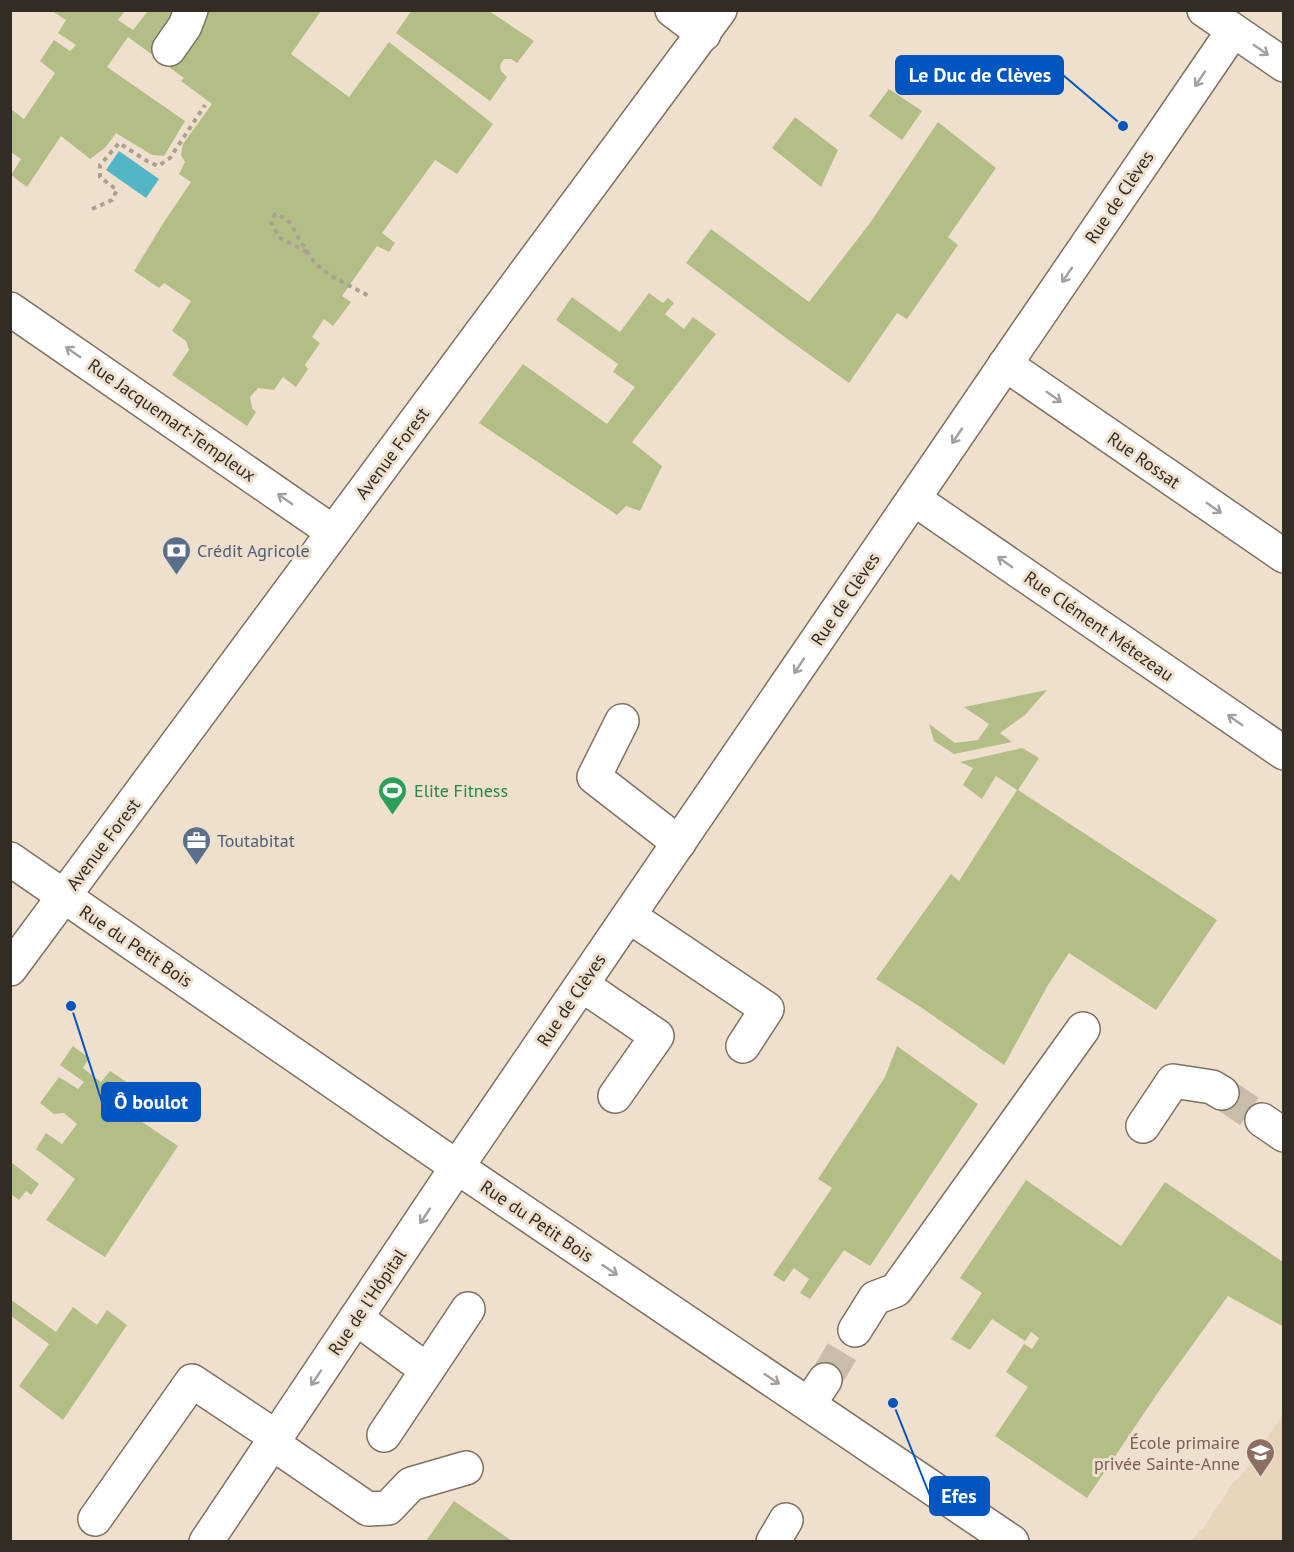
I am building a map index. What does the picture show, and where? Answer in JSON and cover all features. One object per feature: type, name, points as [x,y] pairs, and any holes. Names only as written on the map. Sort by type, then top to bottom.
[{"type":"street","points":[[169,49],[185,26],[191,10]]},
{"type":"street","points":[[672,10],[712,22]]},
{"type":"street","points":[[1204,10],[1284,65]]},
{"type":"street","name":"Avenue Forest","points":[[10,969],[712,22]]},
{"type":"street","name":"Rue de Clèves","points":[[457,1167],[1233,30]]},
{"type":"street","name":"Rue Jacquemart-Templeux","points":[[10,309],[333,532]]},
{"type":"street","name":"Rue Rossat","points":[[1005,364],[1284,556]]},
{"type":"street","name":"Rue Clément Métezeau","points":[[914,499],[1284,753]]},
{"type":"street","points":[[622,721],[594,777],[679,843]]},
{"type":"street","name":"Rue du Petit Bois","points":[[10,860],[457,1167],[817,1392],[1012,1542]]},
{"type":"street","points":[[629,916],[767,1009],[743,1046]]},
{"type":"street","points":[[582,985],[657,1036],[615,1096]]},
{"type":"street","points":[[855,1330],[875,1298],[896,1290],[1083,1029]]},
{"type":"street","points":[[1143,1126],[1173,1081],[1212,1087],[1222,1093]]},
{"type":"street","name":"Rue de l'Hôpital","points":[[206,1542],[457,1167]]},
{"type":"street","points":[[384,1435],[468,1309]]},
{"type":"street","points":[[356,1318],[427,1370]]},
{"type":"street","points":[[95,1519],[192,1381],[368,1509],[388,1508],[411,1484],[466,1468]]},
{"type":"path","points":[[92,209],[112,200],[117,190],[100,177],[100,165],[118,143],[158,166],[170,158],[205,105]]},
{"type":"path","points":[[307,252],[280,238],[271,223],[275,214],[285,217],[294,227],[300,242],[315,262],[330,275],[369,296]]},
{"type":"shaded area","name":"École primaire privée Sainte-Anne","points":[[1283,1414],[1283,1541],[1192,1541],[1234,1482],[1242,1475]]},
{"type":"green space","points":[[412,10],[489,11],[534,41],[517,63],[511,59],[504,59],[500,65],[501,71],[507,77],[490,101],[396,33]]},
{"type":"green space","points":[[52,11],[122,11],[124,12],[118,20],[133,30],[148,11],[321,11],[291,54],[349,97],[389,42],[493,124],[457,174],[435,160],[382,233],[395,243],[389,252],[377,246],[342,296],[351,302],[333,326],[324,319],[312,337],[320,343],[305,365],[308,369],[296,387],[283,377],[274,390],[258,388],[250,397],[252,408],[256,412],[247,426],[172,375],[189,350],[186,341],[172,331],[191,301],[164,283],[159,288],[134,271],[191,182],[179,174],[185,162],[181,155],[183,144],[212,104],[181,81],[184,78],[128,37],[107,67],[185,121],[164,156],[152,155],[116,133],[105,148],[90,159],[61,136],[27,187],[11,175],[21,159],[11,152],[11,109],[24,119],[55,73],[40,61],[54,40],[70,51],[76,45],[58,33],[66,20]]},
{"type":"green space","points":[[889,89],[922,111],[902,140],[869,116]]},
{"type":"green space","points":[[795,117],[838,150],[821,187],[772,148]]},
{"type":"green space","points":[[938,122],[996,168],[948,237],[958,245],[907,319],[897,313],[849,383],[686,263],[711,229],[809,302],[870,223]]},
{"type":"green space","points":[[649,293],[663,303],[668,298],[674,303],[665,314],[684,329],[693,317],[716,334],[632,442],[662,466],[640,511],[626,506],[617,515],[479,423],[523,364],[607,424],[635,387],[613,372],[618,364],[556,320],[572,297],[620,332]]},
{"type":"green space","points":[[1047,690],[1025,715],[1000,733],[1012,742],[954,754],[934,741],[929,724],[955,743],[978,740],[989,724],[964,707]]},
{"type":"green space","points":[[1022,748],[1039,758],[1018,790],[1217,920],[1156,1010],[1069,953],[1048,985],[1004,1065],[876,979],[951,874],[959,881],[1017,790],[996,776],[982,799],[963,785],[973,768],[960,762]]},
{"type":"green space","points":[[73,1046],[89,1058],[83,1068],[101,1082],[110,1071],[134,1087],[121,1108],[178,1146],[105,1257],[46,1220],[75,1179],[36,1149],[46,1133],[62,1144],[77,1124],[64,1113],[54,1114],[40,1103],[59,1077],[78,1089],[84,1082],[60,1065]]},
{"type":"green space","points":[[897,1046],[978,1104],[870,1266],[844,1250],[810,1299],[800,1293],[809,1279],[794,1268],[784,1282],[773,1275],[832,1188],[818,1179],[885,1077]]},
{"type":"green space","points":[[11,1162],[39,1184],[31,1195],[26,1191],[19,1200],[11,1194]]},
{"type":"green space","points":[[1026,1180],[1121,1246],[1165,1182],[1283,1262],[1284,1322],[1282,1326],[1228,1296],[1159,1391],[1087,1498],[995,1436],[1028,1387],[1006,1372],[1024,1344],[1032,1349],[1039,1338],[1031,1332],[1025,1341],[992,1319],[970,1350],[951,1339],[982,1293],[960,1278]]},
{"type":"green space","points":[[10,1299],[56,1332],[73,1307],[97,1325],[107,1310],[127,1325],[63,1420],[19,1386],[49,1344],[11,1316]]},
{"type":"green space","points":[[454,1501],[512,1541],[426,1541]]},
{"type":"water","points":[[119,151],[159,179],[146,198],[106,170]]},
{"type":"tunnel","points":[[1222,1093],[1262,1120]]},
{"type":"tunnel","points":[[825,1380],[855,1330]]},
{"type":"place","name":"Le Duc de Clèves","points":[[1123,126]]},
{"type":"place","name":"Crédit Agricole","points":[[176,576]]},
{"type":"place","name":"Elite Fitness","points":[[393,816]]},
{"type":"place","name":"Toutabitat","points":[[196,866]]},
{"type":"place","name":"Ô boulot","points":[[71,1006]]},
{"type":"place","name":"Efes","points":[[893,1403]]},
{"type":"place","name":"École primaire privée Sainte-Anne","points":[[1261,1478]]}]
